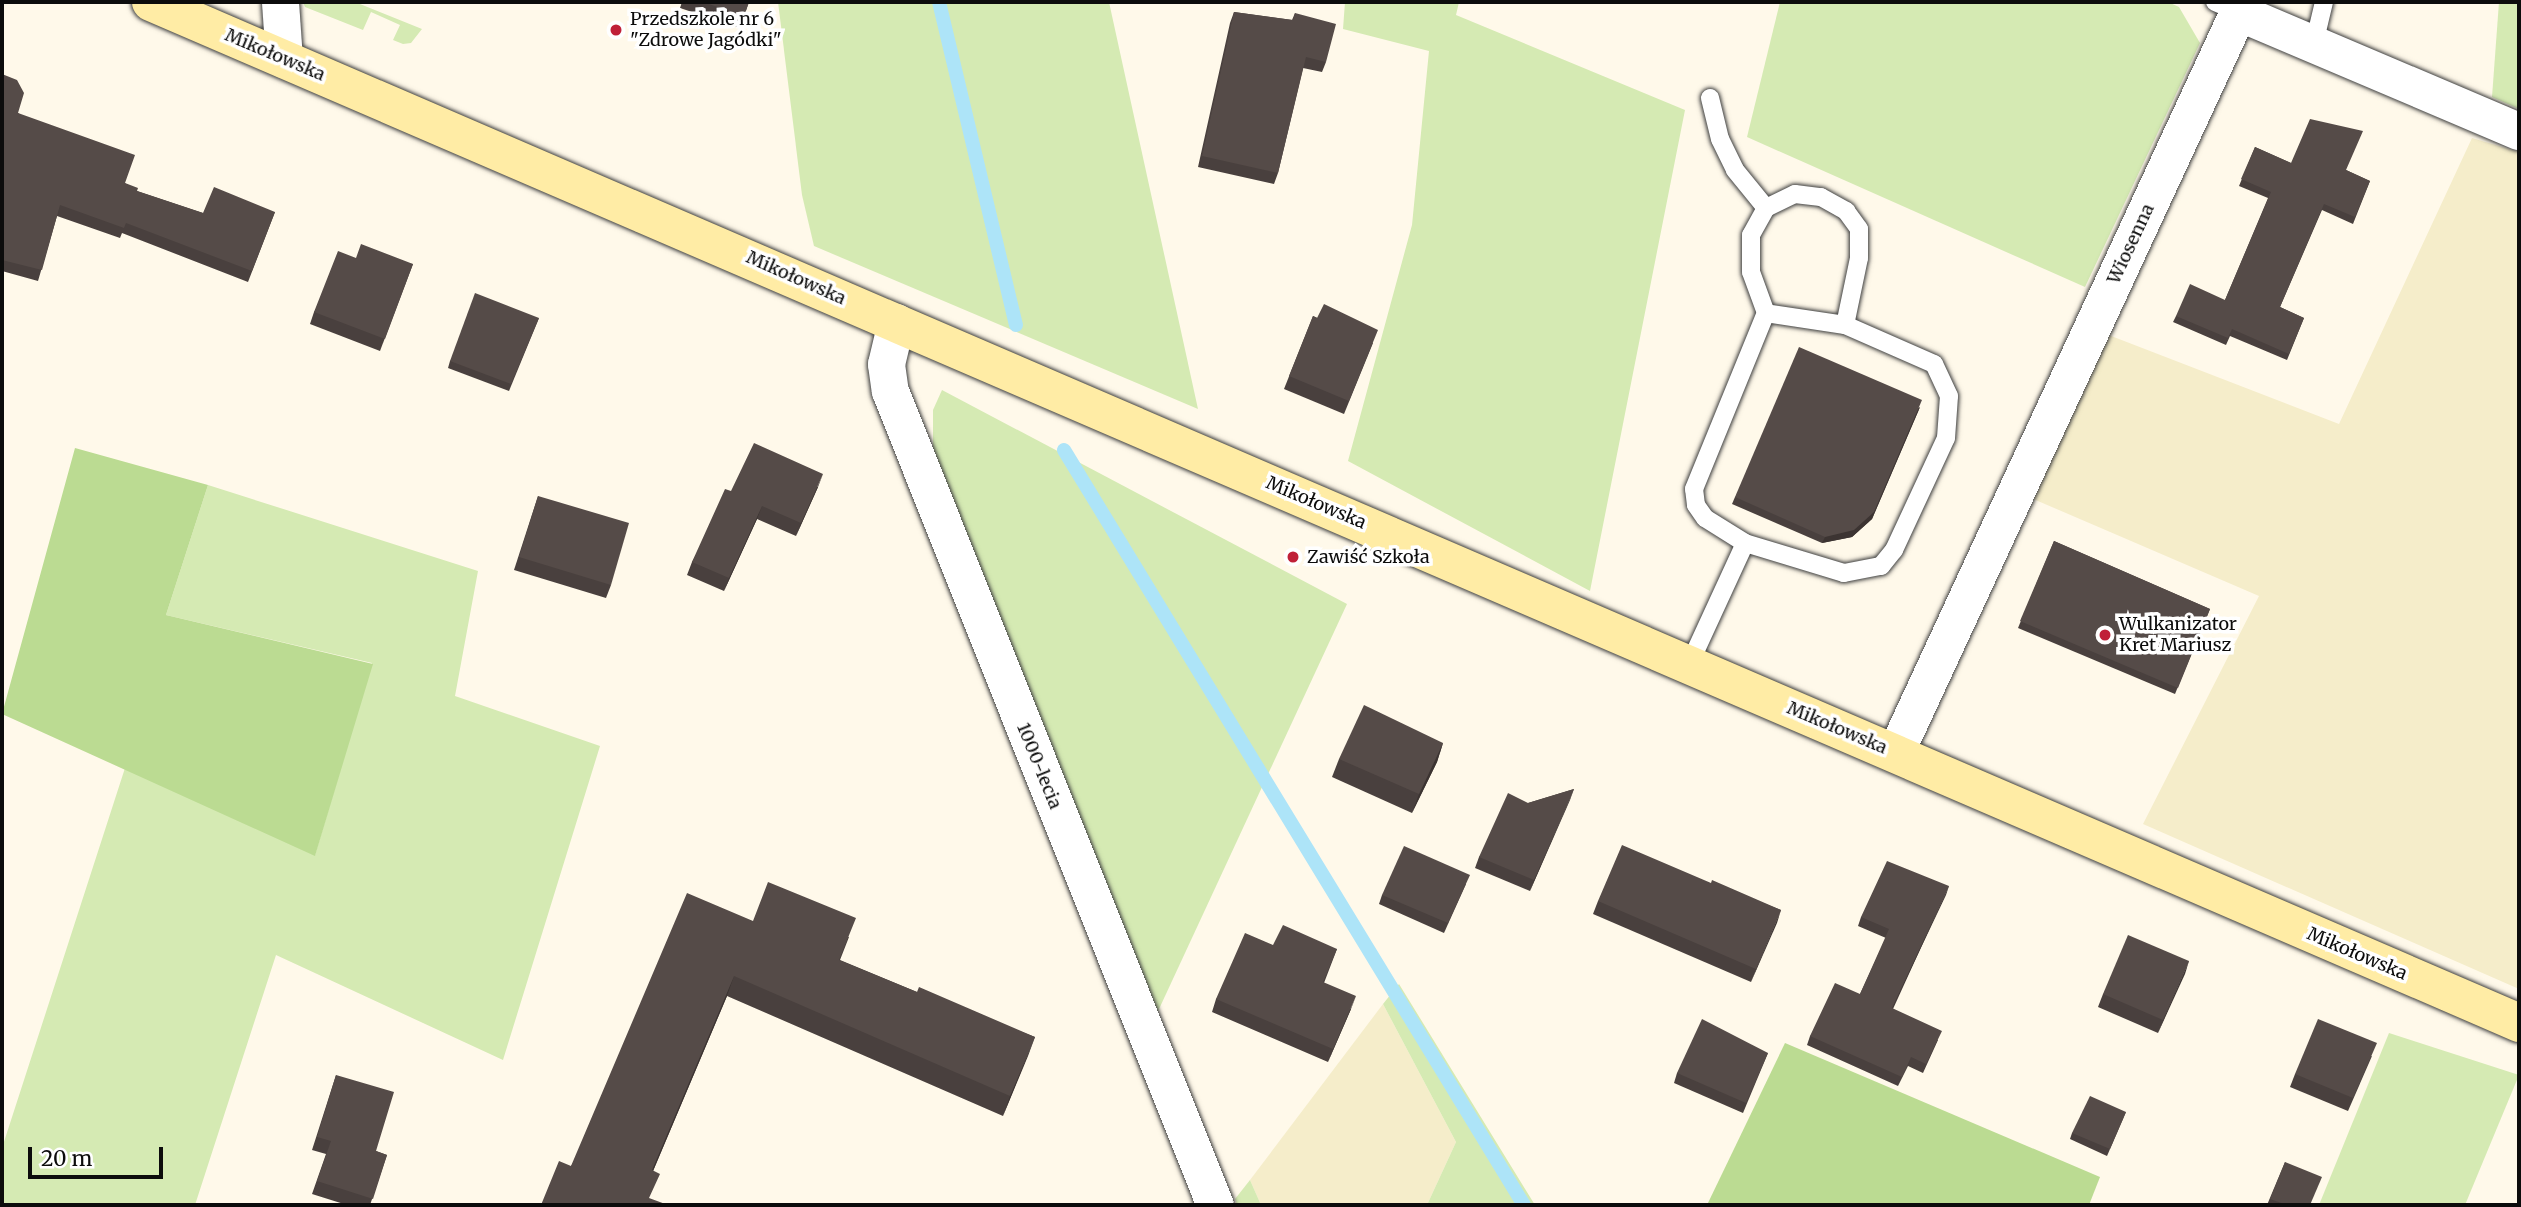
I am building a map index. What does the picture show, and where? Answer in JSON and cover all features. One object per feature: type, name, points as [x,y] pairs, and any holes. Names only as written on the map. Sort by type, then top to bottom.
[{"type":"main road","name":"Mikołowska","points":[[151,2],[2519,1023]]},
{"type":"street","points":[[280,2],[284,59]]},
{"type":"street","name":"Wiosenna","points":[[1895,753],[2226,7],[2519,131]]},
{"type":"street","name":"1000-lecia","points":[[897,323],[886,364],[890,391],[1215,1205]]},
{"type":"lane","points":[[2314,44],[2324,2]]},
{"type":"lane","points":[[1710,98],[1720,139],[1735,170],[1766,208]]},
{"type":"lane","points":[[1766,313],[1845,325],[1934,364],[1949,396],[1946,438],[1894,550],[1881,566],[1844,573],[1745,543],[1705,519],[1696,505],[1694,489],[1766,313],[1751,272],[1751,235],[1766,208],[1795,194],[1821,197],[1846,211],[1858,229],[1859,258],[1845,325]]},
{"type":"lane","points":[[1689,664],[1745,543]]},
{"type":"shaded area","points":[[2472,138],[2519,152],[2519,989],[2143,824],[2259,596],[2031,498],[2106,334],[2339,424]]},
{"type":"shaded area","points":[[1383,1004],[1456,1142],[1427,1205],[1261,1205],[1250,1180]]},
{"type":"green space","points":[[303,2],[355,2],[422,29],[411,43],[403,44],[393,40],[400,25],[371,12],[363,30],[305,7]]},
{"type":"green space","points":[[778,2],[1109,2],[1198,409],[814,246],[802,195]]},
{"type":"green space","points":[[1345,2],[1459,2],[1456,15],[1685,110],[1590,591],[1348,461],[1412,225],[1429,51],[1343,29]]},
{"type":"green space","points":[[1780,2],[2168,2],[2179,7],[2200,43],[2085,287],[1747,137]]},
{"type":"green space","points":[[2499,2],[2519,2],[2519,109],[2492,97]]},
{"type":"green space","points":[[942,390],[1347,604],[1153,1022],[933,451],[933,410]]},
{"type":"green space","points":[[75,448],[208,485],[166,615],[373,664],[315,856],[2,714]]},
{"type":"green space","points":[[208,485],[478,571],[455,696],[600,746],[503,1060],[276,955],[195,1205],[2,1205],[2,1148],[125,768],[315,855],[372,663],[166,615]]},
{"type":"green space","points":[[1399,984],[1535,1205],[1427,1205],[1456,1142],[1383,1004]]},
{"type":"green space","points":[[2389,1033],[2519,1075],[2465,1205],[2319,1205]]},
{"type":"green space","points":[[1785,1043],[2100,1177],[2089,1205],[1707,1205]]},
{"type":"green space","points":[[1250,1180],[1261,1205],[1237,1205],[1235,1199]]},
{"type":"building","points":[[703,2],[749,2],[744,16]]},
{"type":"building","points":[[1234,12],[1293,20],[1295,13],[1336,24],[1326,62],[1306,57],[1278,173],[1202,156]]},
{"type":"building","points":[[2,74],[17,80],[24,93],[18,113],[135,155],[125,183],[138,188],[137,191],[203,213],[214,187],[275,212],[252,271],[126,223],[124,228],[60,205],[42,270],[2,260]]},
{"type":"building","points":[[2310,119],[2363,131],[2346,170],[2370,181],[2355,217],[2324,204],[2280,307],[2304,318],[2289,354],[2232,329],[2228,338],[2176,316],[2190,284],[2225,300],[2271,192],[2241,179],[2255,147],[2291,163]]},
{"type":"building","points":[[361,244],[413,264],[385,339],[314,312],[338,251],[356,258]]},
{"type":"building","points":[[475,293],[539,318],[511,384],[450,361]]},
{"type":"building","points":[[1324,304],[1378,330],[1349,401],[1289,376],[1313,316],[1317,318]]},
{"type":"building","points":[[1799,347],[1922,400],[1874,512],[1854,530],[1825,537],[1735,497]]},
{"type":"building","points":[[754,443],[823,474],[801,523],[762,506],[729,578],[692,562],[725,489],[731,491]]},
{"type":"building","points":[[538,496],[629,523],[611,585],[519,557]]},
{"type":"building","points":[[2054,541],[2210,609],[2178,688],[2020,621]]},
{"type":"building","points":[[1364,705],[1443,743],[1419,794],[1339,759]]},
{"type":"building","points":[[1574,789],[1534,880],[1479,857],[1508,793],[1528,803]]},
{"type":"building","points":[[1622,845],[1781,910],[1756,969],[1598,901]]},
{"type":"building","points":[[1404,846],[1470,875],[1448,923],[1382,895]]},
{"type":"building","points":[[1887,861],[1949,886],[1892,1008],[1942,1031],[1926,1064],[1911,1057],[1902,1077],[1810,1036],[1835,983],[1860,994],[1889,929],[1861,917]]},
{"type":"building","points":[[768,882],[856,918],[839,960],[917,992],[919,987],[1035,1037],[1010,1096],[734,976],[652,1170],[660,1174],[649,1198],[668,1205],[541,1205],[559,1161],[571,1166],[687,893],[753,921]]},
{"type":"building","points":[[1283,925],[1337,949],[1323,982],[1356,996],[1333,1049],[1216,999],[1245,933],[1273,945]]},
{"type":"building","points":[[2128,935],[2189,961],[2163,1020],[2103,994]]},
{"type":"building","points":[[1702,1019],[1768,1053],[1746,1103],[1677,1073]]},
{"type":"building","points":[[2318,1019],[2377,1043],[2353,1098],[2295,1074]]},
{"type":"building","points":[[336,1075],[394,1092],[376,1151],[387,1155],[373,1199],[317,1181],[331,1141],[317,1137]]},
{"type":"building","points":[[2090,1096],[2126,1112],[2110,1149],[2072,1133]]},
{"type":"building","points":[[2285,1162],[2322,1177],[2310,1205],[2287,1205],[2270,1199]]},
{"type":"waterway","points":[[939,2],[1016,325]]},
{"type":"waterway","points":[[1064,450],[1524,1205]]},
{"type":"place","name":"Przedszkole nr 6 \"Zdrowe Jagódki\"","points":[[616,30]]},
{"type":"place","name":"Zawiść Szkoła","points":[[1293,557]]},
{"type":"place","name":"Wulkanizator Kret Mariusz","points":[[2105,635]]}]
